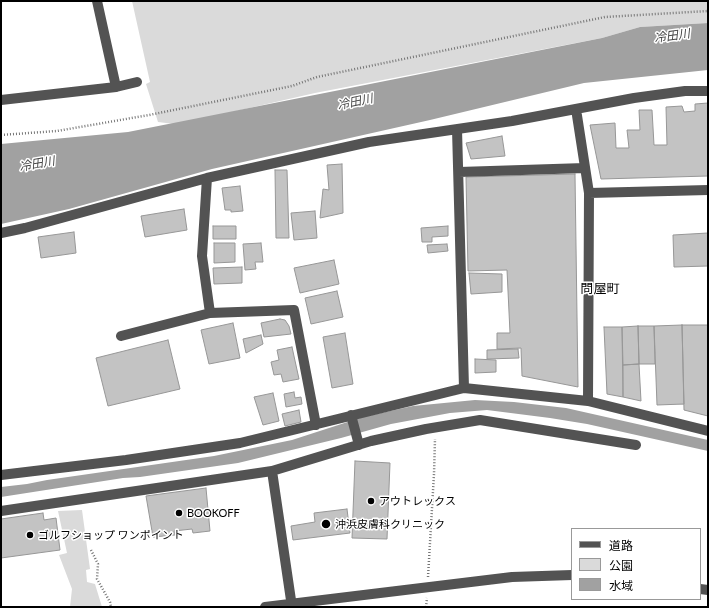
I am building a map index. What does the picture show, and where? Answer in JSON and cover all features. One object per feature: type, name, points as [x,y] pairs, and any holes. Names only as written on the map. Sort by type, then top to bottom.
[{"type":"street","points":[[96,1],[116,87]]},
{"type":"street","points":[[1,100],[116,87],[137,82]]},
{"type":"street","points":[[1,233],[25,228],[206,178],[369,142],[512,121],[634,98],[708,91]]},
{"type":"street","points":[[576,109],[589,193],[588,401]]},
{"type":"street","points":[[457,129],[464,388]]},
{"type":"street","points":[[459,172],[585,168]]},
{"type":"street","points":[[206,178],[202,256],[210,313]]},
{"type":"street","points":[[589,193],[708,190]]},
{"type":"street","points":[[121,336],[210,313],[294,310],[316,425]]},
{"type":"street","points":[[1,475],[126,460],[240,443],[464,388],[588,401],[708,431]]},
{"type":"street","points":[[351,415],[359,445]]},
{"type":"street","points":[[1,511],[272,471],[370,441],[426,429],[480,420],[636,445]]},
{"type":"street","points":[[272,471],[291,606]]},
{"type":"street","points":[[265,607],[291,606],[512,577],[571,575]]},
{"type":"path","points":[[1,135],[58,131],[149,115],[292,86],[318,78],[605,17],[708,12]]},
{"type":"path","points":[[426,607],[435,438]]},
{"type":"path","points":[[91,550],[98,564],[97,579],[110,602],[110,607]]},
{"type":"green space","points":[[132,1],[708,1],[708,23],[640,27],[602,38],[315,93],[174,124],[158,122],[146,84],[150,82]]},
{"type":"green space","points":[[82,510],[90,569],[86,570],[87,582],[95,584],[102,607],[70,607],[72,589],[59,555],[67,553],[58,511]]},
{"type":"water","name":"冷田川","points":[[708,23],[708,70],[584,83],[430,120],[212,169],[69,209],[1,224],[1,144],[128,132],[602,38],[640,27]]},
{"type":"water","points":[[475,400],[514,402],[566,408],[708,440],[708,451],[587,424],[487,410],[450,413],[391,424],[341,438],[238,463],[140,477],[123,478],[1,497],[1,487],[214,456],[292,440],[363,417],[413,406]]},
{"type":"building","points":[[708,103],[708,176],[601,179],[590,125],[615,123],[616,148],[629,148],[627,130],[640,130],[639,110],[652,110],[654,145],[667,145],[666,107],[682,106],[684,112],[695,111],[695,104]]},
{"type":"building","points":[[502,136],[505,156],[471,159],[466,143]]},
{"type":"building","points":[[342,164],[343,213],[320,218],[323,189],[329,190],[327,165]]},
{"type":"building","points":[[275,170],[287,170],[289,238],[276,238]]},
{"type":"building","points":[[575,174],[578,387],[522,376],[521,348],[497,349],[497,333],[510,333],[507,270],[468,271],[466,177]]},
{"type":"building","points":[[240,186],[243,211],[231,212],[231,210],[225,210],[222,188]]},
{"type":"building","points":[[184,209],[187,230],[145,237],[141,216]]},
{"type":"building","points":[[315,211],[317,238],[294,240],[291,213]]},
{"type":"building","points":[[213,226],[236,226],[236,239],[213,239]]},
{"type":"building","points":[[448,226],[448,236],[432,237],[432,242],[422,242],[421,228]]},
{"type":"building","points":[[74,232],[76,253],[41,258],[38,237]]},
{"type":"building","points":[[708,233],[708,266],[674,267],[673,235]]},
{"type":"building","points":[[214,243],[235,243],[235,262],[214,263]]},
{"type":"building","points":[[261,243],[263,262],[255,262],[256,269],[245,270],[243,244]]},
{"type":"building","points":[[447,244],[448,251],[428,253],[427,245]]},
{"type":"building","points":[[334,260],[339,284],[300,293],[294,268]]},
{"type":"building","points":[[242,267],[242,283],[214,284],[213,268]]},
{"type":"building","points":[[469,273],[502,274],[502,292],[471,294]]},
{"type":"building","points":[[337,291],[343,317],[311,324],[305,298]]},
{"type":"building","points":[[280,319],[285,320],[289,326],[291,334],[264,337],[261,323]]},
{"type":"building","points":[[233,323],[240,358],[209,364],[201,330]]},
{"type":"building","points":[[682,325],[708,325],[708,416],[684,410]]},
{"type":"building","points":[[682,325],[684,404],[657,405],[654,326]]},
{"type":"building","points":[[638,326],[654,326],[655,364],[639,364]]},
{"type":"building","points":[[638,326],[639,364],[623,365],[622,327]]},
{"type":"building","points":[[604,327],[622,327],[623,397],[607,394]]},
{"type":"building","points":[[345,333],[353,384],[332,388],[323,337]]},
{"type":"building","points":[[261,335],[263,344],[246,353],[243,339]]},
{"type":"building","points":[[168,340],[180,389],[108,406],[96,358]]},
{"type":"building","points":[[292,347],[299,379],[283,382],[281,374],[274,375],[271,362],[279,360],[277,350]]},
{"type":"building","points":[[518,349],[519,358],[487,359],[487,350]]},
{"type":"building","points":[[475,359],[496,360],[496,372],[475,373]]},
{"type":"building","points":[[639,364],[641,401],[623,397],[623,365]]},
{"type":"building","points":[[294,392],[295,398],[301,397],[302,404],[286,407],[284,394]]},
{"type":"building","points":[[273,393],[279,421],[263,425],[254,397]]},
{"type":"building","points":[[299,410],[301,422],[285,426],[282,414]]},
{"type":"building","name":"アウトレックス","points":[[355,461],[390,463],[387,539],[352,538]]},
{"type":"building","name":"BOOKOFF","points":[[206,488],[210,531],[193,533],[192,529],[174,531],[175,535],[153,537],[146,496]]},
{"type":"building","name":"沖浜皮膚科クリニック","points":[[347,509],[350,533],[293,540],[291,526],[315,522],[314,513]]},
{"type":"building","name":"ゴルフショップ ワンポイント","points":[[43,513],[44,520],[56,518],[60,550],[1,558],[1,519]]},
{"type":"place","name":"アウトレックス","points":[[371,501]]},
{"type":"place","name":"BOOKOFF","points":[[179,513]]},
{"type":"place","name":"沖浜皮膚科クリニック","points":[[326,524]]},
{"type":"place","name":"ゴルフショップ ワンポイント","points":[[30,535]]},
{"type":"district","name":"問屋町","points":[[600,289]]}]
